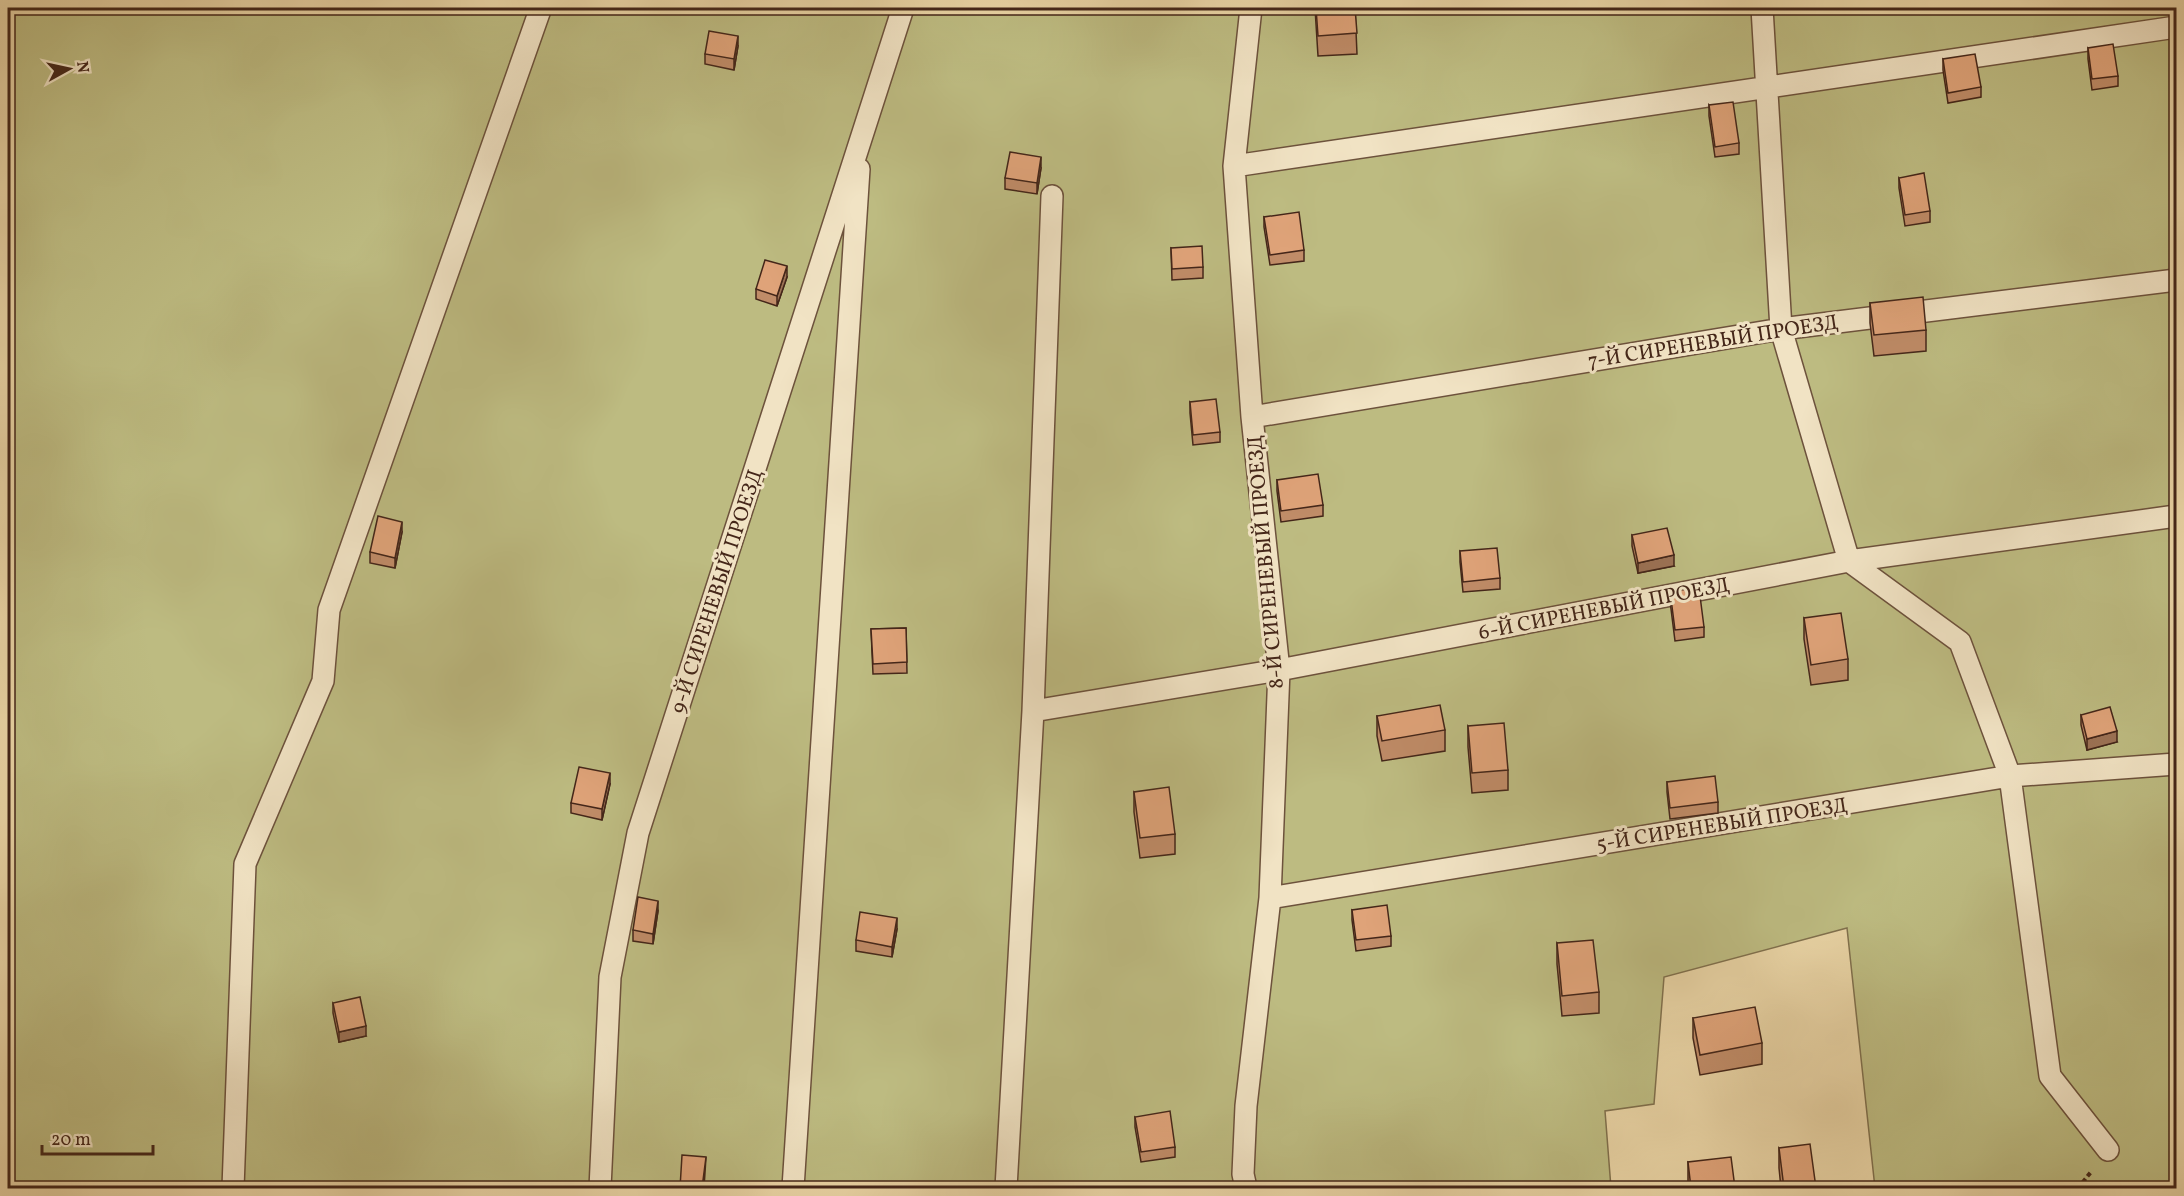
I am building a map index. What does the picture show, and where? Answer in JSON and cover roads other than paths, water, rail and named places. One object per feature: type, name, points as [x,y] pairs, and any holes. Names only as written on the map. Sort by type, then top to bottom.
[{"type":"lane","name":"9-Й СИРЕНЕВЫЙ ПРОЕЗД","points":[[600,1188],[610,977],[638,833],[903,8]]},
{"type":"lane","name":"8-Й СИРЕНЕВЫЙ ПРОЕЗД","points":[[1246,1188],[1243,1174],[1246,1106],[1270,898],[1279,670],[1252,417],[1234,166],[1251,8]]},
{"type":"lane","points":[[1762,8],[1781,329],[1849,561],[1960,642],[2010,776],[2050,1076],[2108,1150]]},
{"type":"lane","points":[[233,1188],[245,864],[323,681],[329,610],[540,10]]},
{"type":"lane","points":[[1234,166],[2176,27]]},
{"type":"lane","points":[[793,1188],[861,135]]},
{"type":"lane","points":[[1006,1188],[1033,711],[1052,196]]},
{"type":"lane","name":"7-Й СИРЕНЕВЫЙ ПРОЕЗД","points":[[1252,417],[1781,329],[2176,280]]},
{"type":"lane","name":"6-Й СИРЕНЕВЫЙ ПРОЕЗД","points":[[1033,711],[1279,670],[1849,561],[2176,516]]},
{"type":"lane","name":"5-Й СИРЕНЕВЫЙ ПРОЕЗД","points":[[1270,898],[2010,776],[2176,764]]}]
